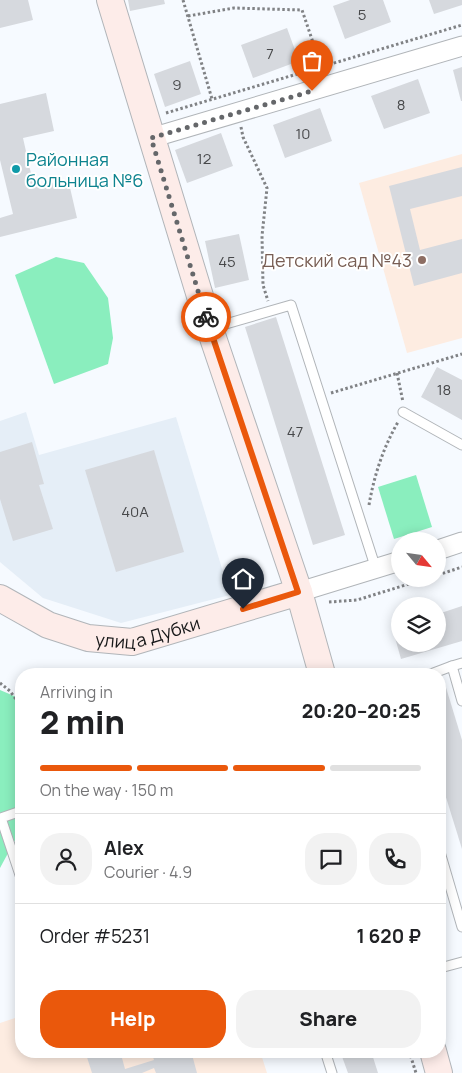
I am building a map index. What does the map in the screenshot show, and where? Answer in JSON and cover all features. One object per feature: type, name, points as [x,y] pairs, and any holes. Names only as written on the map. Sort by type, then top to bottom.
[{"type":"main road","points":[[110,0],[210,329],[309,597],[321,668]]},
{"type":"main road","name":"улица Дубки","points":[[0,598],[48,625],[88,638],[132,642],[309,597]]},
{"type":"main road","points":[[435,1058],[439,1073]]},
{"type":"street","points":[[151,138],[462,46]]},
{"type":"street","points":[[446,547],[462,542]]},
{"type":"street","points":[[309,597],[391,564]]},
{"type":"lane","points":[[210,329],[291,305],[376,569]]},
{"type":"lane","points":[[403,412],[462,445]]},
{"type":"lane","points":[[446,668],[462,663]]},
{"type":"lane","points":[[452,666],[462,700]]},
{"type":"lane","points":[[15,813],[1,818],[15,860]]},
{"type":"lane","points":[[446,872],[462,927]]},
{"type":"lane","points":[[446,966],[462,962]]},
{"type":"lane","points":[[327,1058],[332,1073]]},
{"type":"path","points":[[183,0],[212,99]]},
{"type":"path","points":[[188,16],[234,8],[302,10],[321,66]]},
{"type":"path","points":[[163,114],[462,24]]},
{"type":"path","points":[[243,137],[268,188],[262,236],[263,285],[271,310]]},
{"type":"path","points":[[320,396],[462,354]]},
{"type":"path","points":[[364,533],[375,477],[388,439],[403,412],[397,373]]},
{"type":"path","points":[[446,572],[462,567]]},
{"type":"path","points":[[309,597],[357,600],[396,588]]},
{"type":"path","points":[[0,683],[15,698]]},
{"type":"path","points":[[411,1058],[416,1073]]},
{"type":"shaded area","name":"Детский сад №43","points":[[462,154],[462,338],[407,353],[359,183]]},
{"type":"shaded area","points":[[26,412],[39,455],[176,417],[230,595],[121,623],[43,598],[0,562],[0,421]]},
{"type":"shaded area","points":[[15,1018],[15,1058],[262,1058],[267,1073],[0,1073],[0,1023]]},
{"type":"green space","points":[[56,257],[84,263],[108,298],[113,338],[108,364],[54,384],[15,275]]},
{"type":"green space","points":[[416,475],[432,527],[416,532],[392,532],[378,487]]},
{"type":"green space","points":[[0,690],[15,696],[15,840],[0,868]]},
{"type":"building","points":[[0,0],[28,0],[33,20],[0,28]]},
{"type":"building","points":[[128,0],[164,0],[165,4],[130,11]]},
{"type":"building","points":[[350,0],[383,0],[391,22],[345,39],[333,6]]},
{"type":"building","points":[[429,0],[462,0],[462,5],[434,14]]},
{"type":"building","points":[[287,28],[299,61],[253,78],[241,45]]},
{"type":"building","points":[[190,61],[201,94],[165,107],[154,74]]},
{"type":"building","points":[[462,67],[462,101],[461,101],[453,70]]},
{"type":"building","points":[[418,79],[430,113],[384,129],[371,96]]},
{"type":"building","name":"Районная больница №6","points":[[46,93],[54,131],[23,138],[34,187],[68,179],[77,218],[0,237],[0,218],[13,214],[0,160],[0,104]]},
{"type":"building","points":[[320,108],[332,141],[285,158],[273,125]]},
{"type":"building","points":[[221,133],[233,166],[187,183],[175,150]]},
{"type":"building","points":[[462,167],[462,196],[410,209],[420,250],[462,239],[462,273],[414,286],[389,186]]},
{"type":"building","points":[[239,234],[249,280],[215,288],[205,241]]},
{"type":"building","points":[[276,317],[345,535],[313,545],[245,327]]},
{"type":"building","points":[[437,367],[462,380],[462,420],[421,397]]},
{"type":"building","points":[[32,442],[44,484],[39,485],[53,529],[13,541],[0,499],[0,452]]},
{"type":"building","points":[[154,450],[184,552],[116,572],[85,470]]},
{"type":"building","points":[[462,606],[462,641],[446,646],[446,611]]},
{"type":"building","points":[[399,652],[425,652],[401,659]]},
{"type":"building","points":[[446,688],[462,740],[462,849],[446,797]]},
{"type":"building","points":[[87,1058],[122,1058],[125,1069],[154,1060],[153,1058],[193,1058],[197,1073],[156,1073],[154,1068],[142,1073],[92,1073]]},
{"type":"building","points":[[343,1058],[373,1058],[378,1073],[348,1073]]},
{"type":"way so far","points":[[206,317],[151,138],[312,91]]},
{"type":"place","name":"Районная больница №6","points":[[16,169]]},
{"type":"place","name":"Детский сад №43","points":[[422,260]]},
{"type":"route","points":[[206,317],[298,592],[243,609]]}]
